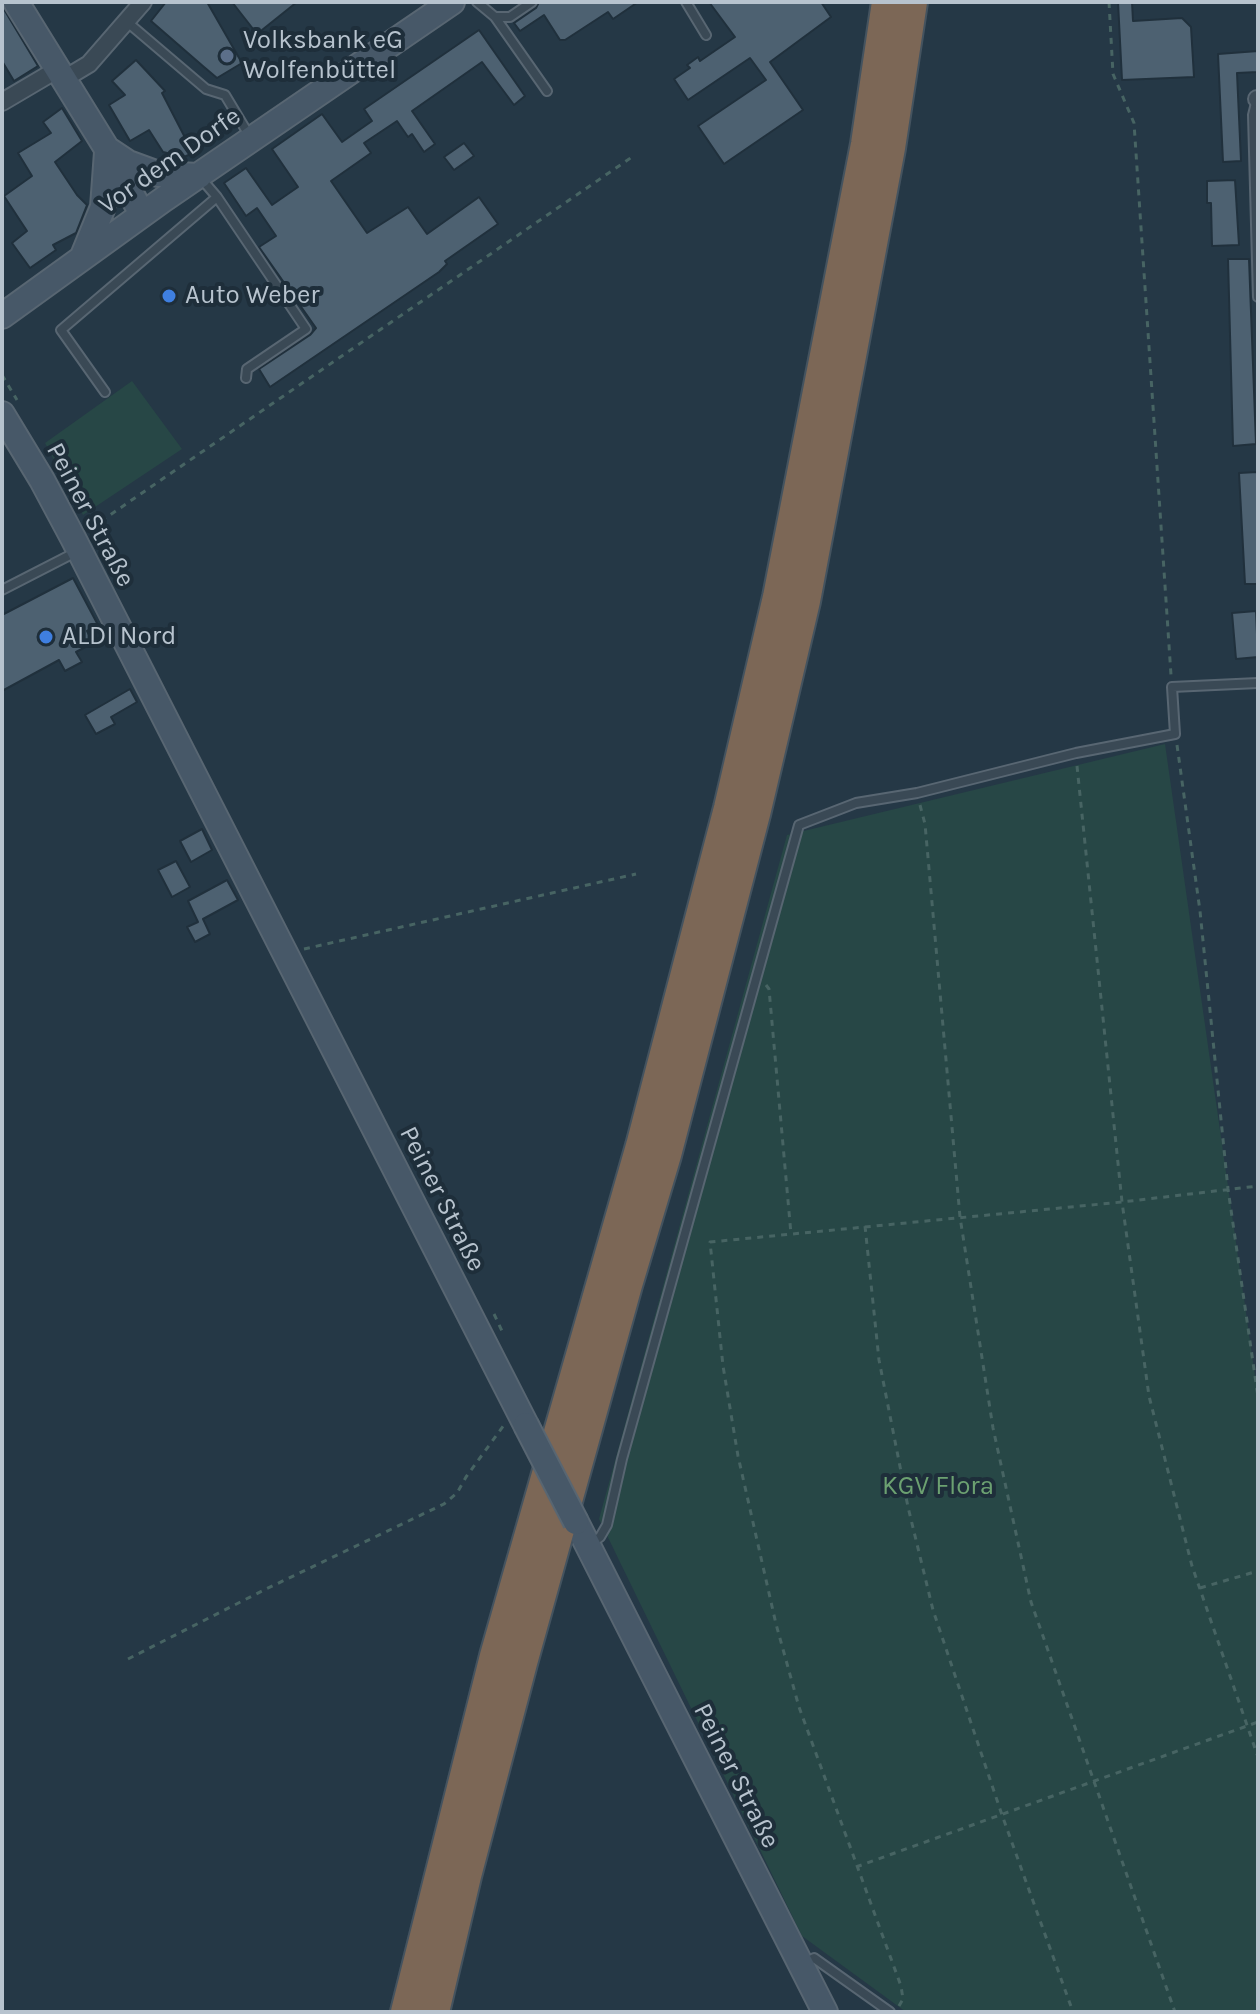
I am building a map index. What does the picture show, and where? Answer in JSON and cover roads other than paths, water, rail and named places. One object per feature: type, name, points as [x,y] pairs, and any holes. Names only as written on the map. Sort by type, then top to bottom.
[{"type":"highway","points":[[406,2012],[495,1656],[645,1132],[729,808],[778,597],[866,144],[887,2]]},
{"type":"highway","points":[[434,2012],[522,1663],[666,1155],[755,814],[805,601],[890,148],[912,2]]},
{"type":"street","points":[[16,2],[107,149],[142,214]]},
{"type":"street","points":[[2,102],[89,64],[143,2]]},
{"type":"street","name":"Vor dem Dorfe","points":[[2,316],[142,214],[452,2]]},
{"type":"street","points":[[107,149],[128,163],[158,174],[199,176]]},
{"type":"street","points":[[83,256],[103,207],[107,149]]},
{"type":"street","name":"Peiner Straße","points":[[2,414],[76,544],[825,2012]]},
{"type":"lane","points":[[477,2],[495,17],[547,91]]},
{"type":"lane","points":[[495,17],[510,17],[532,2]]},
{"type":"lane","points":[[686,2],[706,35]]},
{"type":"lane","points":[[126,21],[206,89],[225,95],[252,139]]},
{"type":"lane","points":[[1258,99],[1253,115],[1258,297]]},
{"type":"lane","points":[[199,176],[217,197],[306,329],[247,369],[246,378]]},
{"type":"lane","points":[[105,392],[61,330],[217,197]]},
{"type":"lane","points":[[2,590],[76,544]]},
{"type":"lane","points":[[588,1545],[600,1537],[607,1525],[622,1459],[799,825],[856,803],[917,793],[1076,753],[1175,734],[1172,687],[1258,683]]},
{"type":"lane","points":[[801,1964],[814,1958],[893,2012]]},
{"type":"place","name":"Volksbank eG Wolfenbüttel","points":[[227,56]]},
{"type":"place","name":"Auto Weber","points":[[169,296]]},
{"type":"place","name":"ALDI Nord","points":[[46,637]]},
{"type":"park label","name":"KGV Flora","points":[[938,1487]]}]
